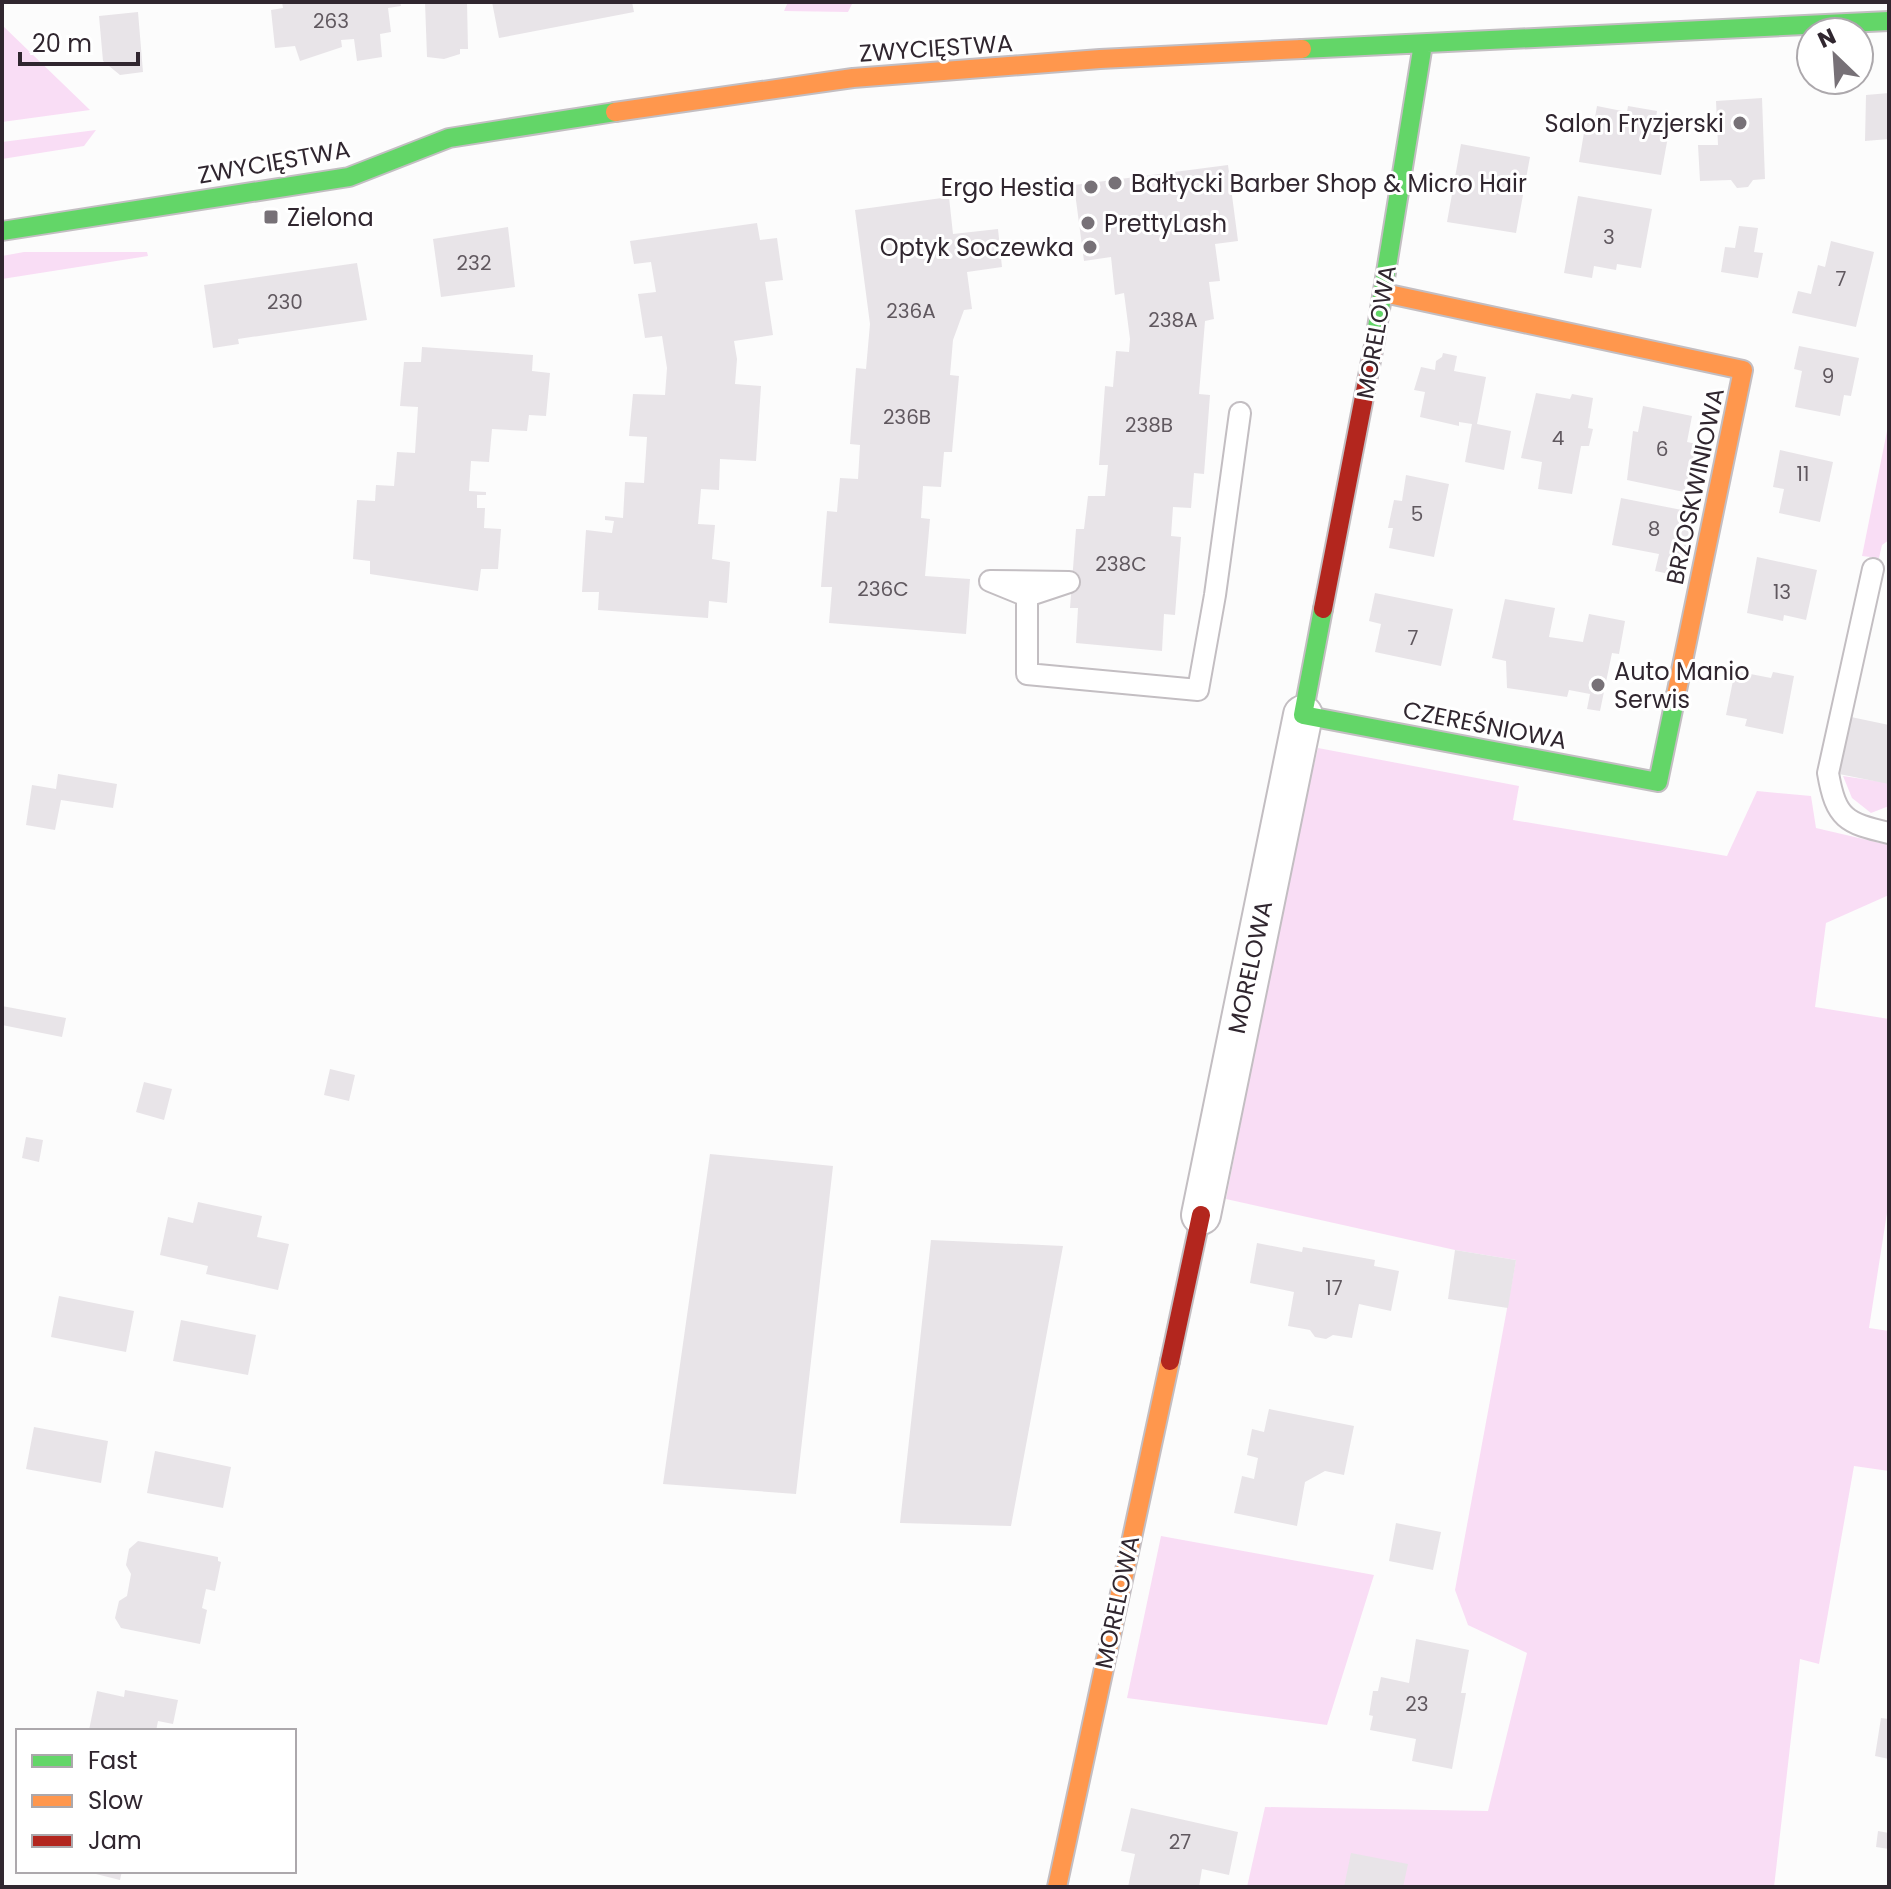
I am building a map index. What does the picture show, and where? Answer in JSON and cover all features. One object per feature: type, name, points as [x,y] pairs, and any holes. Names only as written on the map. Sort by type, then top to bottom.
[{"type":"street","name":"ZWYCIĘSTWA","points":[[2,231],[349,177],[449,138],[853,78],[1100,59],[1889,21]]},
{"type":"street","name":"MORELOWA","points":[[1057,1887],[1201,1215],[1303,715],[1384,293],[1423,44]]},
{"type":"street","name":"BRZOSKWINIOWA","points":[[1384,293],[1743,370],[1658,782]]},
{"type":"street","name":"CZEREŚNIOWA","points":[[1303,715],[1658,782]]},
{"type":"lane","points":[[1027,596],[1027,674],[1198,690],[1215,595],[1240,413]]},
{"type":"lane","points":[[1873,569],[1828,773],[1832,796],[1839,811],[1857,826],[1889,833]]},
{"type":"shaded area","points":[[788,2],[853,2],[848,12],[784,11]]},
{"type":"shaded area","points":[[2,25],[90,110],[2,122]]},
{"type":"shaded area","points":[[96,130],[84,146],[2,159],[2,142]]},
{"type":"shaded area","points":[[24,252],[147,252],[148,256],[2,279],[2,256]]},
{"type":"shaded area","points":[[1889,421],[1889,540],[1882,545],[1879,558],[1862,556]]},
{"type":"shaded area","points":[[1318,748],[1519,786],[1513,820],[1727,856],[1757,791],[1811,796],[1816,828],[1889,845],[1889,895],[1826,923],[1815,1007],[1889,1019],[1889,1200],[1869,1328],[1889,1331],[1889,1471],[1854,1466],[1819,1664],[1800,1659],[1774,1887],[1247,1887],[1265,1807],[1488,1811],[1527,1653],[1468,1625],[1455,1590],[1516,1260],[1455,1250],[1226,1199],[1294,848]]},
{"type":"shaded area","points":[[1843,776],[1889,783],[1889,806],[1871,813],[1852,798]]},
{"type":"shaded area","points":[[1161,1536],[1374,1575],[1327,1725],[1127,1698]]},
{"type":"building","points":[[282,2],[400,2],[401,6],[388,8],[391,32],[380,34],[382,57],[357,61],[354,39],[341,40],[342,47],[300,61],[295,46],[275,48],[271,10],[283,8]]},
{"type":"building","points":[[425,2],[467,2],[468,49],[460,49],[460,54],[444,59],[427,57]]},
{"type":"building","points":[[492,2],[632,2],[634,12],[499,38]]},
{"type":"building","points":[[138,12],[143,72],[120,75],[103,61],[99,16]]},
{"type":"building","points":[[1889,93],[1889,139],[1865,141],[1866,96]]},
{"type":"building","name":"Salon Fryzjerski","points":[[1762,98],[1765,179],[1753,180],[1748,187],[1737,188],[1731,180],[1700,181],[1698,145],[1718,145],[1716,101]]},
{"type":"building","points":[[1597,106],[1627,112],[1628,106],[1657,111],[1656,118],[1671,120],[1661,175],[1579,162],[1586,121],[1594,123]]},
{"type":"building","points":[[1461,144],[1530,157],[1516,233],[1447,222]]},
{"type":"building","points":[[1228,165],[1238,241],[1215,244],[1220,281],[1209,282],[1214,319],[1205,321],[1199,394],[1210,395],[1204,474],[1194,473],[1191,508],[1173,507],[1171,536],[1181,537],[1175,615],[1164,614],[1162,651],[1076,643],[1078,608],[1070,608],[1076,529],[1084,529],[1088,496],[1105,496],[1108,465],[1099,465],[1105,386],[1113,387],[1116,351],[1129,352],[1130,339],[1124,293],[1115,295],[1111,257],[1084,261],[1074,185]]},
{"type":"building","points":[[1578,196],[1652,209],[1641,268],[1617,264],[1616,270],[1594,266],[1592,278],[1564,273]]},
{"type":"building","points":[[949,197],[953,234],[998,229],[1002,267],[967,272],[972,309],[964,310],[953,340],[950,375],[959,376],[952,452],[944,452],[941,487],[923,486],[921,518],[930,519],[925,576],[970,579],[966,634],[829,623],[832,587],[821,587],[827,511],[837,512],[840,478],[858,479],[860,445],[850,444],[856,368],[866,369],[870,324],[855,210]]},
{"type":"building","points":[[757,223],[760,240],[777,238],[783,280],[765,282],[773,335],[734,341],[737,359],[735,384],[761,386],[756,461],[720,459],[719,490],[701,489],[698,524],[715,525],[712,559],[730,562],[727,603],[709,601],[708,618],[598,610],[599,592],[582,592],[586,530],[612,533],[614,521],[605,520],[605,516],[623,518],[625,482],[644,483],[647,437],[629,436],[633,394],[665,395],[667,368],[662,336],[645,338],[638,294],[656,292],[651,262],[634,264],[630,241]]},
{"type":"building","points":[[1739,226],[1758,228],[1754,252],[1763,253],[1758,278],[1721,272],[1725,247],[1735,248]]},
{"type":"building","points":[[508,227],[515,287],[441,297],[433,239]]},
{"type":"building","points":[[1831,241],[1874,252],[1856,327],[1792,313],[1798,291],[1811,294],[1818,265],[1825,267]]},
{"type":"building","points":[[357,263],[367,320],[238,339],[239,344],[213,348],[204,285]]},
{"type":"building","points":[[1799,346],[1859,358],[1851,396],[1844,395],[1840,416],[1795,407],[1802,371],[1794,369]]},
{"type":"building","points":[[422,347],[533,355],[532,371],[550,373],[546,416],[529,415],[527,431],[492,429],[489,462],[471,461],[469,491],[486,492],[486,495],[477,495],[477,508],[485,508],[484,528],[501,529],[498,569],[481,569],[478,591],[370,574],[370,561],[353,559],[357,500],[375,501],[376,485],[394,486],[397,452],[415,453],[418,407],[400,406],[404,362],[421,362]]},
{"type":"building","points":[[1443,353],[1457,356],[1454,371],[1486,377],[1477,424],[1511,431],[1504,470],[1465,462],[1472,424],[1459,422],[1459,426],[1420,417],[1425,392],[1414,390],[1421,367],[1435,370],[1436,361]]},
{"type":"building","points":[[1536,393],[1570,399],[1572,394],[1593,398],[1588,428],[1593,429],[1589,446],[1581,446],[1572,494],[1538,489],[1542,462],[1521,458]]},
{"type":"building","points":[[1643,406],[1692,416],[1687,442],[1697,444],[1684,492],[1627,480],[1633,431],[1638,432]]},
{"type":"building","points":[[1780,450],[1833,462],[1820,522],[1779,513],[1784,489],[1773,487]]},
{"type":"building","points":[[1406,475],[1449,484],[1434,557],[1389,548],[1393,528],[1388,528],[1394,500],[1402,501]]},
{"type":"building","points":[[1621,498],[1697,513],[1684,577],[1655,571],[1659,554],[1612,545]]},
{"type":"building","points":[[1757,557],[1817,570],[1806,620],[1784,615],[1783,621],[1747,613]]},
{"type":"building","points":[[1375,593],[1453,609],[1441,666],[1375,652],[1381,624],[1369,621]]},
{"type":"building","points":[[1505,599],[1555,608],[1549,637],[1583,642],[1589,614],[1625,621],[1619,654],[1612,653],[1600,711],[1587,709],[1590,694],[1569,690],[1567,697],[1507,688],[1506,661],[1492,658]]},
{"type":"building","points":[[1735,671],[1771,678],[1773,672],[1794,676],[1783,734],[1745,726],[1747,719],[1726,715]]},
{"type":"building","points":[[1851,717],[1889,725],[1889,784],[1839,774]]},
{"type":"building","points":[[58,774],[117,784],[113,808],[61,800],[55,830],[26,825],[32,785],[56,789]]},
{"type":"building","points":[[2,1006],[66,1018],[62,1037],[2,1025]]},
{"type":"building","points":[[330,1069],[355,1075],[349,1101],[324,1095]]},
{"type":"building","points":[[144,1082],[172,1089],[164,1120],[136,1112]]},
{"type":"building","points":[[26,1137],[43,1140],[39,1162],[22,1158]]},
{"type":"building","points":[[710,1154],[833,1166],[796,1494],[663,1484]]},
{"type":"building","points":[[198,1202],[262,1216],[257,1237],[289,1244],[278,1290],[206,1274],[208,1266],[160,1255],[168,1217],[193,1223]]},
{"type":"building","points":[[931,1240],[1063,1246],[1011,1526],[900,1523]]},
{"type":"building","points":[[1257,1243],[1302,1252],[1303,1247],[1375,1260],[1374,1266],[1399,1271],[1391,1311],[1359,1304],[1352,1338],[1333,1335],[1326,1339],[1315,1337],[1310,1330],[1288,1326],[1294,1292],[1250,1283]]},
{"type":"building","points":[[1455,1250],[1516,1260],[1508,1308],[1448,1299]]},
{"type":"building","points":[[59,1296],[134,1311],[126,1352],[51,1337]]},
{"type":"building","points":[[181,1320],[256,1335],[248,1375],[173,1361]]},
{"type":"building","points":[[1269,1409],[1354,1426],[1344,1475],[1325,1471],[1305,1482],[1297,1526],[1234,1513],[1242,1476],[1254,1479],[1258,1458],[1247,1455],[1252,1429],[1264,1432]]},
{"type":"building","points":[[34,1427],[108,1441],[101,1483],[26,1469]]},
{"type":"building","points":[[155,1451],[231,1467],[223,1508],[147,1493]]},
{"type":"building","points":[[1396,1523],[1441,1532],[1433,1570],[1389,1561]]},
{"type":"building","points":[[138,1541],[218,1557],[221,1562],[215,1591],[206,1589],[202,1608],[207,1610],[200,1644],[121,1628],[115,1618],[119,1601],[127,1596],[131,1574],[126,1565],[129,1549]]},
{"type":"building","points":[[1416,1639],[1469,1650],[1461,1693],[1466,1693],[1452,1769],[1412,1761],[1416,1739],[1370,1730],[1373,1691],[1378,1691],[1381,1677],[1409,1683]]},
{"type":"building","points":[[125,1690],[178,1700],[173,1724],[158,1721],[156,1729],[89,1729],[97,1691],[124,1697]]},
{"type":"building","points":[[1881,1718],[1889,1719],[1889,1759],[1875,1756]]},
{"type":"building","points":[[1131,1808],[1238,1832],[1229,1875],[1202,1869],[1199,1887],[1128,1887],[1135,1854],[1121,1851]]},
{"type":"building","points":[[1878,1831],[1889,1833],[1889,1849],[1876,1847]]},
{"type":"building","points":[[1351,1853],[1408,1864],[1403,1887],[1344,1887]]},
{"type":"building","points":[[92,1873],[122,1873],[120,1880]]},
{"type":"traffic: fast","points":[[1302,49],[1889,21]]},
{"type":"traffic: fast","points":[[1375,340],[1423,44]]},
{"type":"traffic: fast","points":[[2,231],[349,177],[449,138],[615,112]]},
{"type":"traffic: fast","points":[[1323,609],[1303,715],[1658,782],[1676,695]]},
{"type":"traffic: slow","points":[[615,112],[853,78],[1100,59],[1302,49]]},
{"type":"traffic: slow","points":[[1384,293],[1743,370],[1676,695]]},
{"type":"traffic: slow","points":[[1057,1887],[1170,1361]]},
{"type":"traffic: jam","points":[[1323,609],[1375,340]]},
{"type":"traffic: jam","points":[[1170,1361],[1201,1215]]},
{"type":"place","name":"Salon Fryzjerski","points":[[1740,123]]},
{"type":"place","name":"Bałtycki Barber Shop & Micro Hair","points":[[1115,183]]},
{"type":"place","name":"Ergo Hestia","points":[[1091,187]]},
{"type":"place","name":"Zielona","points":[[271,217]]},
{"type":"place","name":"PrettyLash","points":[[1088,223]]},
{"type":"place","name":"Optyk Soczewka","points":[[1090,247]]},
{"type":"place","name":"Auto Manio Serwis","points":[[1598,685]]}]
